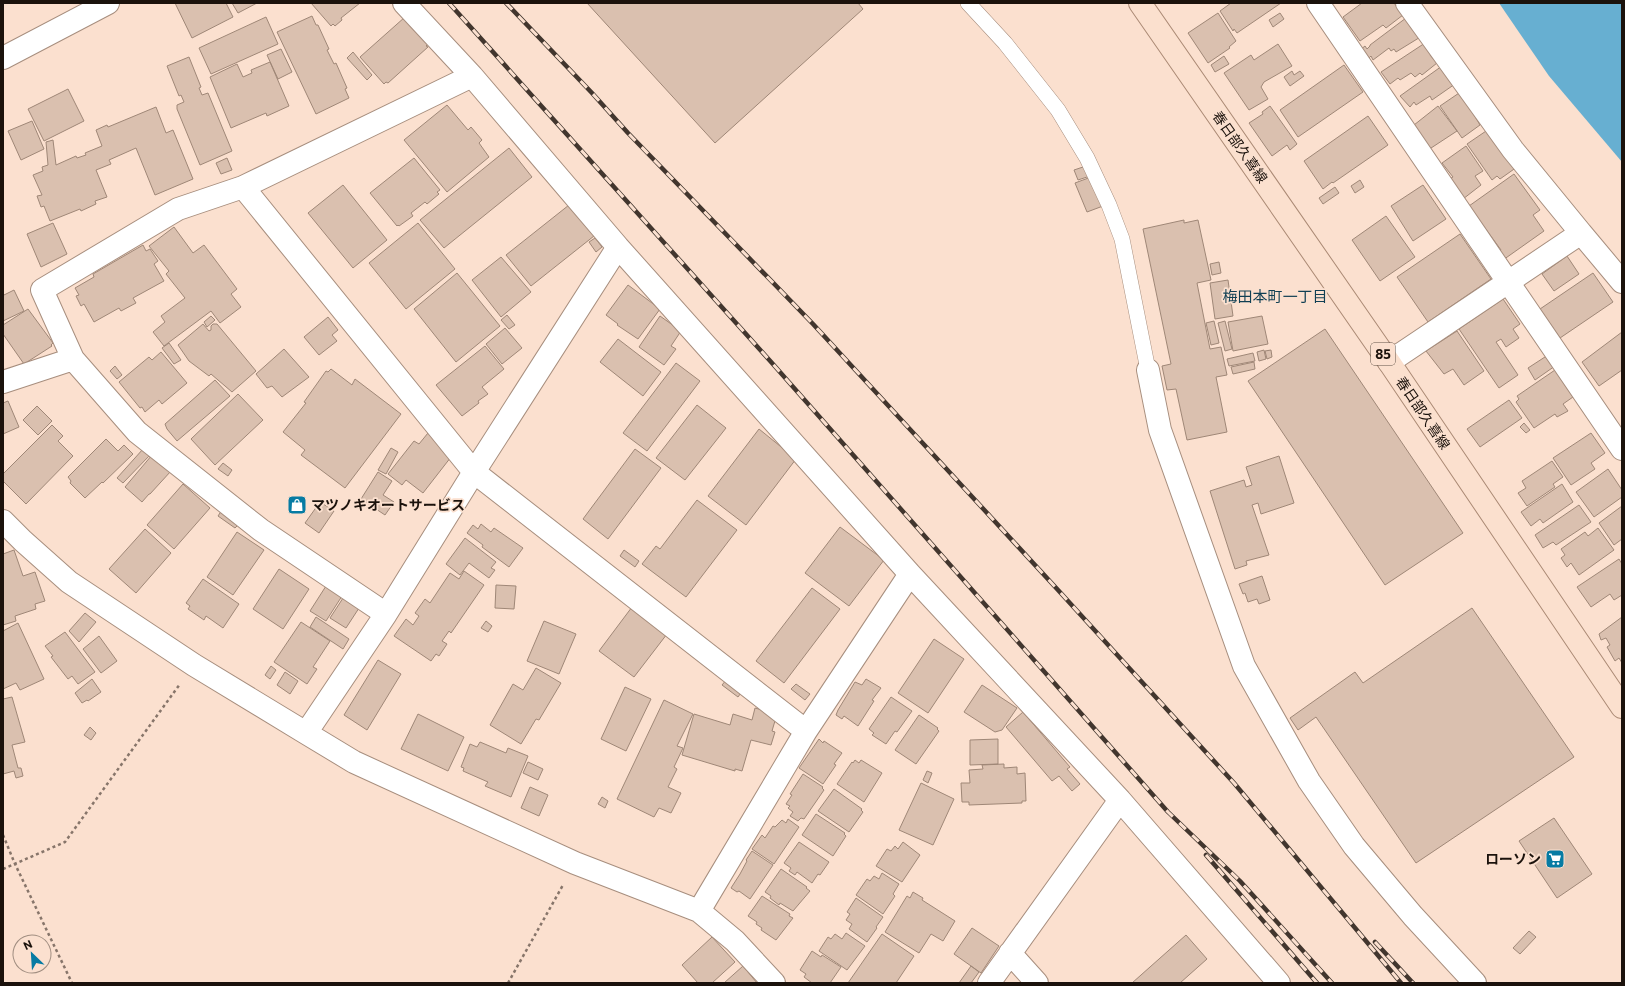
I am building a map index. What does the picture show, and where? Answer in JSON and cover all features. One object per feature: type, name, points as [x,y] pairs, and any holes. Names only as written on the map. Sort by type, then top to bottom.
[{"type":"main road","name":"春日部久喜線","points":[[1140,3],[1389,362],[1622,707]]},
{"type":"street","points":[[3,58],[80,9],[108,3]]},
{"type":"street","points":[[404,3],[472,76],[618,247],[910,574],[1120,800],[1279,983]]},
{"type":"street","points":[[1318,3],[1622,449]]},
{"type":"street","points":[[1407,3],[1513,150],[1622,282]]},
{"type":"street","points":[[386,614],[261,530],[137,432],[73,359],[42,290],[178,209],[243,187],[472,76]]},
{"type":"street","points":[[243,187],[474,472],[806,730]]},
{"type":"street","points":[[1389,362],[1581,233]]},
{"type":"street","points":[[306,734],[386,614],[474,472],[618,247]]},
{"type":"street","points":[[3,382],[73,359]]},
{"type":"street","points":[[1148,370],[1160,430],[1244,666],[1309,782],[1354,846],[1413,916],[1475,983]]},
{"type":"street","points":[[3,521],[23,542],[69,582],[194,665],[306,734],[354,762],[575,863],[699,911],[735,940],[774,983]]},
{"type":"street","points":[[699,911],[806,730],[910,574]]},
{"type":"street","points":[[989,983],[1120,800]]},
{"type":"street","points":[[1010,953],[1037,983]]},
{"type":"lane","points":[[968,3],[1005,43],[1058,110],[1088,158],[1122,239],[1148,370]]},
{"type":"path","points":[[3,869],[66,842],[194,665]]},
{"type":"path","points":[[3,834],[15,864],[72,983]]},
{"type":"path","points":[[508,983],[575,863]]},
{"type":"water","points":[[1499,3],[1622,3],[1622,162],[1549,76]]},
{"type":"building","points":[[175,3],[226,3],[233,17],[192,38]]},
{"type":"building","points":[[232,3],[257,3],[238,13]]},
{"type":"building","points":[[311,3],[360,3],[341,18],[342,20],[335,26],[333,24],[331,26]]},
{"type":"building","points":[[587,3],[858,3],[863,9],[715,143]]},
{"type":"building","points":[[1231,3],[1281,3],[1237,33],[1234,29],[1233,31],[1220,11]]},
{"type":"building","points":[[1362,3],[1394,3],[1403,15],[1386,28],[1383,25],[1360,41],[1343,17]]},
{"type":"building","points":[[1218,13],[1236,41],[1229,47],[1230,48],[1208,63],[1188,33]]},
{"type":"building","points":[[1280,13],[1284,19],[1273,27],[1269,20]]},
{"type":"building","points":[[312,16],[316,25],[318,25],[329,49],[327,50],[334,64],[336,63],[347,88],[345,89],[349,98],[316,114],[277,32]]},
{"type":"building","points":[[266,17],[278,44],[211,74],[199,48]]},
{"type":"building","points":[[405,17],[428,44],[426,46],[428,47],[388,83],[386,82],[384,84],[360,57]]},
{"type":"building","points":[[1406,18],[1422,36],[1396,52],[1394,49],[1391,51],[1389,48],[1373,60],[1371,56],[1367,60],[1360,50],[1365,46],[1367,49],[1370,45]]},
{"type":"building","points":[[1425,43],[1432,54],[1430,55],[1437,63],[1422,75],[1420,73],[1415,77],[1411,73],[1400,80],[1398,78],[1390,84],[1381,72]]},
{"type":"building","points":[[1278,44],[1292,66],[1264,82],[1261,87],[1268,99],[1249,110],[1224,73],[1251,55],[1254,60]]},
{"type":"building","points":[[281,49],[292,72],[278,79],[267,55]]},
{"type":"building","points":[[353,52],[372,75],[367,80],[347,58]]},
{"type":"building","points":[[1224,56],[1229,64],[1215,72],[1211,65]]},
{"type":"building","points":[[189,57],[201,87],[199,88],[202,95],[208,93],[232,151],[200,165],[177,109],[177,105],[184,102],[181,95],[179,96],[167,66]]},
{"type":"building","points":[[270,62],[289,106],[267,116],[266,113],[231,128],[210,77],[237,64],[243,77],[252,73],[251,70]]},
{"type":"building","points":[[1344,65],[1363,92],[1298,137],[1280,110]]},
{"type":"building","points":[[1442,66],[1455,84],[1432,100],[1430,96],[1416,105],[1414,102],[1410,107],[1400,96]]},
{"type":"building","points":[[1292,71],[1294,75],[1300,71],[1304,76],[1290,86],[1284,77]]},
{"type":"building","points":[[68,89],[84,121],[44,141],[28,109]]},
{"type":"building","points":[[1462,91],[1480,125],[1462,138],[1440,106]]},
{"type":"building","points":[[447,105],[468,130],[471,127],[482,140],[479,143],[489,157],[447,192],[404,140]]},
{"type":"building","points":[[1270,106],[1297,144],[1290,150],[1287,145],[1272,156],[1249,123],[1263,114],[1262,112]]},
{"type":"building","points":[[1438,106],[1457,131],[1428,150],[1414,125]]},
{"type":"building","points":[[156,107],[166,133],[173,130],[193,179],[155,195],[136,148],[109,160],[111,164],[96,170],[107,197],[95,201],[96,204],[81,211],[80,209],[50,221],[44,206],[41,207],[37,196],[42,195],[33,175],[43,171],[42,167],[48,165],[46,142],[53,140],[56,165],[76,156],[77,158],[86,155],[85,153],[102,146],[96,130],[107,125],[108,127]]},
{"type":"building","points":[[1368,116],[1388,145],[1323,189],[1304,161]]},
{"type":"building","points":[[32,121],[44,149],[21,160],[8,131]]},
{"type":"building","points":[[1489,129],[1517,167],[1500,179],[1497,176],[1492,180],[1467,144]]},
{"type":"building","points":[[1466,146],[1483,171],[1475,176],[1481,185],[1463,199],[1449,179],[1453,177],[1442,163]]},
{"type":"building","points":[[509,148],[532,177],[444,248],[420,220]]},
{"type":"building","points":[[227,158],[232,170],[221,174],[216,163]]},
{"type":"building","points":[[414,158],[440,190],[437,192],[439,194],[427,204],[425,202],[411,213],[413,216],[397,226],[370,193]]},
{"type":"building","points":[[1086,166],[1090,176],[1078,180],[1074,170]]},
{"type":"building","points":[[1514,174],[1540,210],[1533,215],[1544,231],[1503,260],[1498,252],[1501,250],[1469,206]]},
{"type":"building","points":[[1091,177],[1103,206],[1087,212],[1075,183]]},
{"type":"building","points":[[1360,180],[1364,187],[1355,193],[1351,186]]},
{"type":"building","points":[[343,185],[387,240],[353,268],[308,213]]},
{"type":"building","points":[[1423,185],[1446,219],[1413,241],[1391,206]]},
{"type":"building","points":[[1335,187],[1339,193],[1323,204],[1319,198]]},
{"type":"building","points":[[569,205],[594,236],[531,286],[506,255]]},
{"type":"building","points":[[1386,216],[1415,257],[1380,281],[1352,240]]},
{"type":"building","points":[[1184,220],[1184,223],[1198,220],[1211,280],[1197,283],[1210,349],[1221,347],[1227,375],[1216,377],[1227,432],[1187,440],[1176,389],[1167,390],[1162,366],[1171,364],[1143,229]]},
{"type":"building","points":[[53,223],[67,254],[41,267],[27,234]]},
{"type":"building","points":[[418,223],[455,269],[406,309],[369,263]]},
{"type":"building","points":[[174,227],[193,253],[204,245],[237,289],[231,294],[241,307],[220,323],[211,311],[164,346],[153,332],[165,322],[161,316],[185,298],[166,274],[169,271],[149,246]]},
{"type":"building","points":[[1460,234],[1491,279],[1428,322],[1397,277]]},
{"type":"building","points":[[595,238],[602,247],[596,252],[589,242]]},
{"type":"building","points":[[143,245],[146,251],[150,249],[158,261],[154,264],[164,281],[133,298],[136,303],[121,311],[119,308],[94,322],[84,304],[81,306],[76,296],[79,295],[75,288],[94,277],[93,274]]},
{"type":"building","points":[[1567,256],[1579,274],[1554,291],[1542,274]]},
{"type":"building","points":[[501,257],[531,292],[501,317],[472,280]]},
{"type":"building","points":[[1219,262],[1221,273],[1212,275],[1210,264]]},
{"type":"building","points":[[457,273],[500,326],[456,362],[414,309]]},
{"type":"building","points":[[1593,273],[1613,302],[1560,338],[1540,309]]},
{"type":"building","points":[[1228,280],[1233,316],[1215,319],[1210,283]]},
{"type":"building","points":[[628,285],[660,309],[638,339],[617,325],[618,324],[606,315]]},
{"type":"building","points":[[14,290],[24,311],[3,321],[3,292],[4,295]]},
{"type":"building","points":[[1503,299],[1520,324],[1513,329],[1519,338],[1506,347],[1501,339],[1496,342],[1518,375],[1499,388],[1459,329]]},
{"type":"building","points":[[28,309],[53,343],[51,345],[52,346],[24,364],[3,334],[3,325]]},
{"type":"building","points":[[507,315],[515,325],[509,329],[501,320]]},
{"type":"building","points":[[211,316],[215,320],[207,327],[204,322]]},
{"type":"building","points":[[660,316],[681,331],[671,346],[676,349],[664,365],[639,347]]},
{"type":"building","points":[[1262,316],[1268,344],[1233,351],[1228,322]]},
{"type":"building","points":[[328,317],[338,330],[332,335],[337,341],[319,355],[304,337]]},
{"type":"building","points":[[1214,321],[1219,343],[1211,345],[1206,323]]},
{"type":"building","points":[[1225,321],[1232,349],[1225,351],[1218,323]]},
{"type":"building","points":[[203,324],[209,331],[211,330],[211,326],[213,324],[217,324],[256,371],[232,392],[211,374],[209,376],[189,361],[178,345]]},
{"type":"building","points":[[505,328],[522,348],[502,364],[486,344]]},
{"type":"building","points":[[1325,329],[1463,533],[1385,585],[1248,381]]},
{"type":"building","points":[[1457,331],[1484,371],[1464,385],[1453,369],[1444,374],[1426,351]]},
{"type":"building","points":[[1622,332],[1622,370],[1599,386],[1582,362]]},
{"type":"building","points":[[618,339],[661,372],[643,396],[600,362]]},
{"type":"building","points":[[169,343],[181,360],[174,364],[162,348]]},
{"type":"building","points":[[485,346],[504,369],[482,387],[488,394],[462,416],[436,385]]},
{"type":"building","points":[[284,349],[309,377],[282,397],[272,386],[267,388],[256,374]]},
{"type":"building","points":[[1264,350],[1266,359],[1259,361],[1257,352]]},
{"type":"building","points":[[1271,350],[1272,357],[1267,359],[1265,351]]},
{"type":"building","points":[[161,352],[187,383],[162,404],[159,400],[145,412],[119,382],[149,357],[152,360]]},
{"type":"building","points":[[1253,353],[1255,361],[1229,366],[1227,359]]},
{"type":"building","points":[[1548,355],[1555,366],[1535,380],[1528,368]]},
{"type":"building","points":[[1254,362],[1255,369],[1233,374],[1231,367]]},
{"type":"building","points":[[676,363],[700,381],[647,451],[623,433]]},
{"type":"building","points":[[115,366],[122,375],[117,379],[110,371]]},
{"type":"building","points":[[331,369],[352,385],[355,379],[401,414],[345,488],[301,455],[305,450],[283,432],[306,403],[304,402],[326,371],[328,372]]},
{"type":"building","points":[[1555,370],[1573,397],[1563,404],[1568,411],[1557,417],[1555,414],[1534,428],[1516,402],[1519,399],[1517,396]]},
{"type":"building","points":[[215,380],[230,396],[177,441],[167,429],[165,424]]},
{"type":"building","points":[[238,394],[263,420],[215,465],[191,439]]},
{"type":"building","points":[[1509,400],[1522,418],[1480,447],[1467,429]]},
{"type":"building","points":[[8,401],[19,427],[3,434],[3,403]]},
{"type":"building","points":[[697,405],[726,428],[685,480],[656,458]]},
{"type":"building","points":[[37,406],[52,421],[38,435],[23,420]]},
{"type":"building","points":[[1524,423],[1530,430],[1526,433],[1520,427]]},
{"type":"building","points":[[52,425],[63,436],[58,441],[73,456],[26,504],[3,481],[3,474]]},
{"type":"building","points":[[759,429],[796,459],[746,525],[708,496]]},
{"type":"building","points":[[428,433],[446,447],[451,457],[423,493],[406,480],[402,485],[388,474],[414,441],[419,444]]},
{"type":"building","points":[[1591,433],[1605,453],[1591,463],[1595,469],[1571,485],[1553,458]]},
{"type":"building","points":[[106,439],[118,451],[124,445],[133,454],[85,498],[70,483],[71,481],[68,477]]},
{"type":"building","points":[[391,448],[398,452],[386,474],[378,470]]},
{"type":"building","points":[[143,449],[150,455],[123,483],[117,478]]},
{"type":"building","points":[[635,449],[661,468],[608,539],[583,519]]},
{"type":"building","points":[[152,455],[171,471],[142,502],[125,487]]},
{"type":"building","points":[[1279,456],[1294,503],[1261,514],[1258,503],[1252,505],[1269,555],[1246,561],[1247,565],[1235,569],[1210,491],[1244,480],[1246,487],[1252,485],[1246,467]]},
{"type":"building","points":[[1552,461],[1563,477],[1553,484],[1555,487],[1527,506],[1518,493],[1526,488],[1522,481]]},
{"type":"building","points":[[223,463],[232,470],[228,476],[218,469]]},
{"type":"building","points":[[1608,469],[1622,490],[1622,497],[1594,517],[1576,492]]},
{"type":"building","points":[[378,472],[392,481],[383,495],[394,502],[385,515],[361,499]]},
{"type":"building","points":[[183,484],[210,508],[174,549],[147,525]]},
{"type":"building","points":[[1562,484],[1573,502],[1543,523],[1540,519],[1531,526],[1521,512]]},
{"type":"building","points":[[697,500],[737,530],[686,597],[642,564],[656,546],[660,549]]},
{"type":"building","points":[[320,502],[334,511],[319,533],[305,523]]},
{"type":"building","points":[[1579,505],[1591,522],[1556,545],[1553,542],[1543,548],[1535,535]]},
{"type":"building","points":[[1622,506],[1622,539],[1614,545],[1599,523]]},
{"type":"building","points":[[222,510],[240,523],[235,528],[218,516]]},
{"type":"building","points":[[481,524],[491,532],[494,528],[523,548],[509,567],[482,547],[483,545],[467,533],[473,525],[478,529]]},
{"type":"building","points":[[840,527],[884,560],[849,606],[805,573]]},
{"type":"building","points":[[1598,528],[1614,550],[1579,575],[1571,563],[1567,567],[1561,558],[1565,555],[1561,549],[1585,532],[1588,536]]},
{"type":"building","points":[[145,529],[171,553],[136,593],[109,569]]},
{"type":"building","points":[[237,532],[264,550],[233,595],[207,577]]},
{"type":"building","points":[[465,538],[496,562],[491,568],[495,570],[489,578],[469,563],[460,575],[446,564]]},
{"type":"building","points":[[14,550],[23,576],[35,572],[45,601],[35,604],[36,609],[15,616],[16,621],[3,625],[3,554]]},
{"type":"building","points":[[624,550],[639,561],[635,567],[620,556]]},
{"type":"building","points":[[1619,559],[1622,564],[1622,595],[1614,600],[1610,594],[1591,607],[1577,587]]},
{"type":"building","points":[[279,569],[309,589],[283,629],[253,609]]},
{"type":"building","points":[[464,571],[484,585],[451,633],[449,631],[442,641],[447,644],[439,656],[436,654],[431,661],[394,636],[406,619],[413,625],[419,616],[415,613],[425,599],[430,603],[450,573],[459,579]]},
{"type":"building","points":[[1262,576],[1270,600],[1259,604],[1257,599],[1248,602],[1245,593],[1243,594],[1239,584]]},
{"type":"building","points":[[203,579],[239,604],[223,628],[206,616],[204,620],[188,609],[190,606],[186,603]]},
{"type":"building","points":[[496,585],[516,586],[514,609],[495,608]]},
{"type":"building","points":[[326,586],[342,596],[326,621],[310,611]]},
{"type":"building","points":[[812,588],[840,609],[784,683],[756,661]]},
{"type":"building","points":[[345,595],[361,605],[346,628],[330,618]]},
{"type":"building","points":[[632,607],[667,634],[634,677],[599,651]]},
{"type":"building","points":[[1472,608],[1574,757],[1416,863],[1316,717],[1298,730],[1290,718],[1355,672],[1363,683]]},
{"type":"building","points":[[85,613],[96,622],[79,642],[69,631]]},
{"type":"building","points":[[316,617],[349,639],[343,649],[310,627]]},
{"type":"building","points":[[1622,617],[1622,663],[1619,658],[1615,661],[1607,647],[1610,645],[1606,638],[1601,640],[1599,634]]},
{"type":"building","points":[[486,621],[492,626],[488,632],[481,628]]},
{"type":"building","points":[[544,621],[576,634],[559,674],[527,661]]},
{"type":"building","points":[[301,622],[330,641],[313,667],[317,669],[307,684],[274,662]]},
{"type":"building","points":[[18,623],[44,679],[20,690],[16,683],[3,689],[3,631]]},
{"type":"building","points":[[65,632],[95,672],[78,684],[72,676],[68,679],[51,657],[53,656],[45,646]]},
{"type":"building","points":[[99,636],[117,661],[101,673],[83,649]]},
{"type":"building","points":[[934,639],[964,659],[928,713],[898,693]]},
{"type":"building","points":[[378,660],[401,674],[367,730],[344,715]]},
{"type":"building","points":[[271,666],[276,670],[270,679],[265,675]]},
{"type":"building","points":[[536,668],[561,683],[539,720],[536,719],[521,744],[490,725],[513,684],[523,690]]},
{"type":"building","points":[[285,672],[298,681],[290,694],[277,685]]},
{"type":"building","points":[[92,679],[101,692],[88,701],[87,700],[82,703],[75,693]]},
{"type":"building","points":[[727,679],[743,690],[738,697],[722,685]]},
{"type":"building","points":[[866,679],[881,688],[872,700],[874,701],[858,726],[844,716],[842,719],[836,715],[855,682],[862,685]]},
{"type":"building","points":[[796,684],[810,694],[805,700],[791,689]]},
{"type":"building","points":[[982,685],[1017,708],[1002,730],[995,732],[964,712]]},
{"type":"building","points":[[625,687],[651,699],[626,751],[601,739]]},
{"type":"building","points":[[12,697],[25,742],[12,745],[18,768],[21,768],[23,776],[16,778],[14,771],[3,774],[3,699]]},
{"type":"building","points":[[891,697],[912,711],[897,732],[895,731],[886,744],[872,735],[874,733],[869,729]]},
{"type":"building","points":[[664,700],[693,714],[677,746],[683,748],[674,767],[677,769],[668,787],[681,793],[671,813],[659,808],[654,817],[617,799]]},
{"type":"building","points":[[755,708],[777,714],[772,731],[775,732],[771,745],[751,740],[742,771],[735,769],[735,771],[682,755],[694,714],[730,725],[733,714],[752,720]]},
{"type":"building","points":[[1023,712],[1070,767],[1067,769],[1080,784],[1072,791],[1059,776],[1052,781],[1006,727]]},
{"type":"building","points":[[418,714],[464,737],[448,771],[401,749]]},
{"type":"building","points":[[919,715],[938,728],[937,729],[939,731],[916,764],[895,750]]},
{"type":"building","points":[[90,727],[96,733],[91,740],[84,735]]},
{"type":"building","points":[[819,739],[823,743],[824,741],[842,753],[823,784],[799,768]]},
{"type":"building","points":[[998,739],[998,764],[970,765],[970,740]]},
{"type":"building","points":[[480,742],[506,753],[508,748],[528,756],[511,797],[485,786],[488,782],[463,771],[464,768],[461,767],[470,744],[477,747]]},
{"type":"building","points":[[855,760],[859,763],[861,760],[882,773],[864,802],[837,784]]},
{"type":"building","points":[[528,762],[543,769],[538,780],[523,773]]},
{"type":"building","points":[[1004,764],[1004,768],[1017,767],[1017,774],[1025,773],[1026,801],[1022,801],[1022,803],[969,805],[969,802],[962,802],[961,783],[970,783],[969,770],[983,769],[982,765]]},
{"type":"building","points":[[927,771],[932,773],[928,783],[923,780]]},
{"type":"building","points":[[803,774],[823,787],[822,788],[824,790],[804,819],[801,818],[798,821],[790,816],[793,812],[788,808],[790,806],[786,804],[792,795],[790,794]]},
{"type":"building","points":[[921,783],[954,799],[933,845],[899,830]]},
{"type":"building","points":[[530,787],[548,795],[539,816],[521,808]]},
{"type":"building","points":[[834,789],[862,809],[861,810],[863,812],[849,832],[818,811]]},
{"type":"building","points":[[602,797],[608,801],[605,808],[598,804]]},
{"type":"building","points":[[816,814],[845,833],[844,834],[846,836],[833,856],[802,835]]},
{"type":"building","points":[[1554,818],[1592,874],[1557,898],[1519,841]]},
{"type":"building","points":[[788,819],[799,827],[774,864],[752,849],[762,835],[765,838],[773,826],[775,827],[782,820],[786,823]]},
{"type":"building","points":[[799,842],[829,862],[812,883],[797,872],[795,875],[789,871],[791,868],[784,863]]},
{"type":"building","points":[[903,842],[920,855],[902,882],[876,866],[887,849],[891,851],[895,846],[898,849]]},
{"type":"building","points":[[752,851],[773,865],[750,899],[739,891],[737,892],[731,888]]},
{"type":"building","points":[[781,869],[807,887],[806,888],[810,891],[793,911],[780,903],[779,905],[765,892]]},
{"type":"building","points":[[882,873],[899,884],[893,894],[895,896],[883,914],[856,895],[867,879],[870,881],[874,876],[879,879]]},
{"type":"building","points":[[913,892],[923,898],[922,900],[955,921],[943,941],[931,934],[919,953],[885,932],[907,896],[910,898]]},
{"type":"building","points":[[762,896],[790,914],[789,916],[793,918],[776,940],[761,930],[762,928],[756,924],[757,922],[748,916]]},
{"type":"building","points":[[856,898],[883,917],[867,942],[849,929],[852,924],[846,920],[850,914],[847,912]]},
{"type":"building","points":[[972,928],[999,946],[981,973],[954,954]]},
{"type":"building","points":[[1529,931],[1536,937],[1520,954],[1513,948]]},
{"type":"building","points":[[846,933],[865,946],[847,970],[819,951],[828,937],[831,939],[835,934],[842,939]]},
{"type":"building","points":[[882,934],[914,956],[896,983],[848,983]]},
{"type":"building","points":[[1186,935],[1207,959],[1180,983],[1132,983]]},
{"type":"building","points":[[712,937],[735,962],[712,983],[698,983],[682,965]]},
{"type":"building","points":[[812,951],[821,957],[822,955],[841,967],[830,983],[812,983],[804,977],[806,974],[800,970]]},
{"type":"building","points":[[743,966],[757,983],[724,983]]},
{"type":"building","points":[[971,966],[979,972],[971,983],[959,983]]},
{"type":"railway","points":[[449,3],[772,363],[1168,812],[1240,881],[1332,983]]},
{"type":"railway","points":[[506,3],[628,133],[813,324],[1058,590],[1234,783],[1401,983]]},
{"type":"railway","points":[[1206,855],[1317,983]]},
{"type":"railway","points":[[1375,942],[1413,983]]},
{"type":"place","name":"マツノキオートサービス","points":[[297,505]]},
{"type":"place","name":"ローソン","points":[[1555,859]]},
{"type":"district","name":"梅田本町一丁目","points":[[1275,297]]}]
